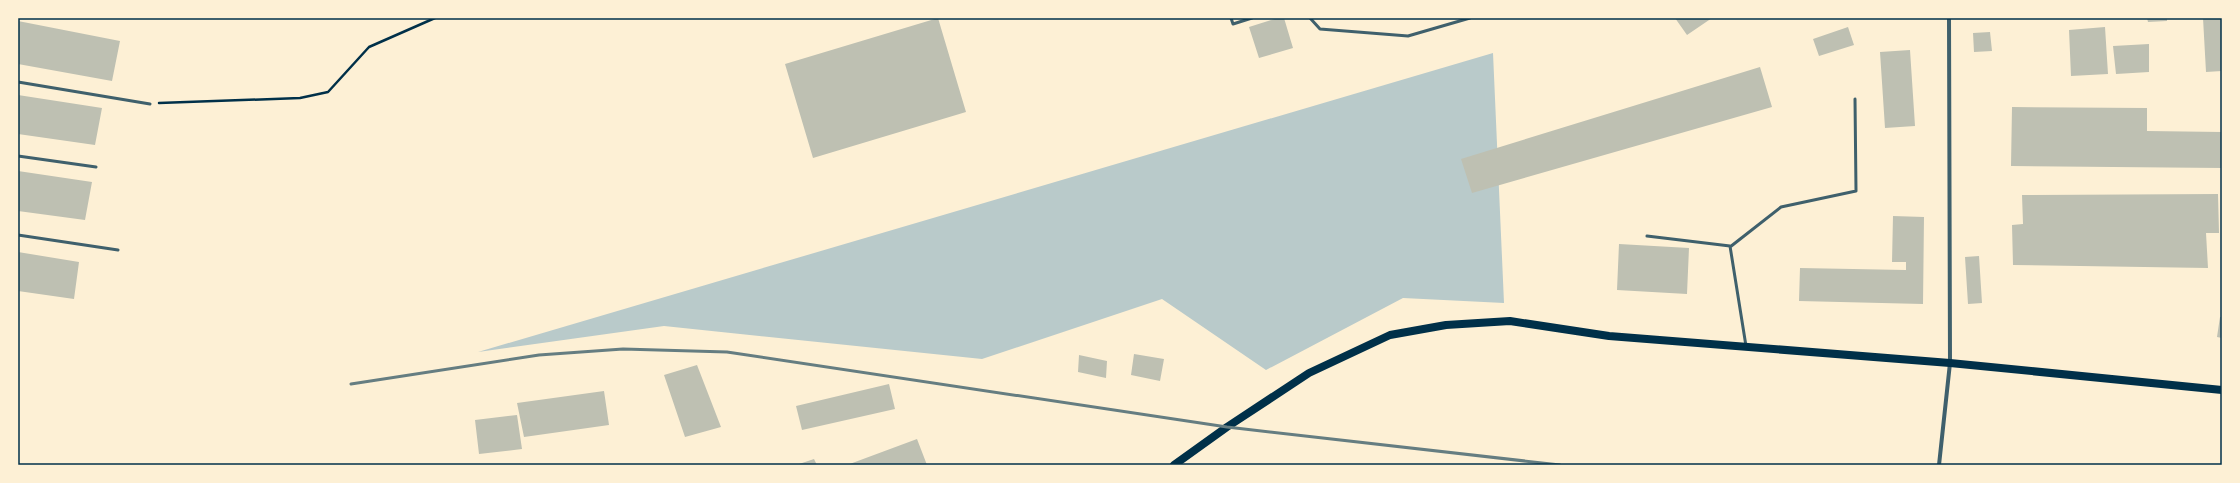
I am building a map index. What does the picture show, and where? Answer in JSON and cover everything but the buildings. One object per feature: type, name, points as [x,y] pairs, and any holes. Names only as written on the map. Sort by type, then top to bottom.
[{"type":"main road","points":[[1241,418],[1309,373],[1390,335],[1446,325],[1510,321],[1609,336],[1950,363],[2222,390]]},
{"type":"main road","points":[[1174,465],[1227,427]]},
{"type":"street","points":[[1939,465],[1950,363],[1949,18]]},
{"type":"lane","points":[[1231,18],[1233,24],[1252,18]]},
{"type":"lane","points":[[1310,18],[1320,29],[1408,36],[1470,18]]},
{"type":"lane","points":[[18,82],[150,104]]},
{"type":"lane","points":[[1648,236],[1730,247],[1781,207],[1856,191],[1855,99]]},
{"type":"lane","points":[[18,156],[96,167]]},
{"type":"lane","points":[[18,235],[118,250]]},
{"type":"lane","points":[[1730,247],[1746,346]]},
{"type":"lane","points":[[1227,427],[1241,418]]},
{"type":"path","points":[[150,104],[300,98],[328,92],[369,47],[436,18]]},
{"type":"shaded area","points":[[1493,53],[1504,303],[1403,298],[1266,370],[1162,299],[982,359],[664,326],[478,352]]},
{"type":"railway","points":[[351,384],[539,355],[623,349],[727,352],[1227,427],[1560,465]]}]
